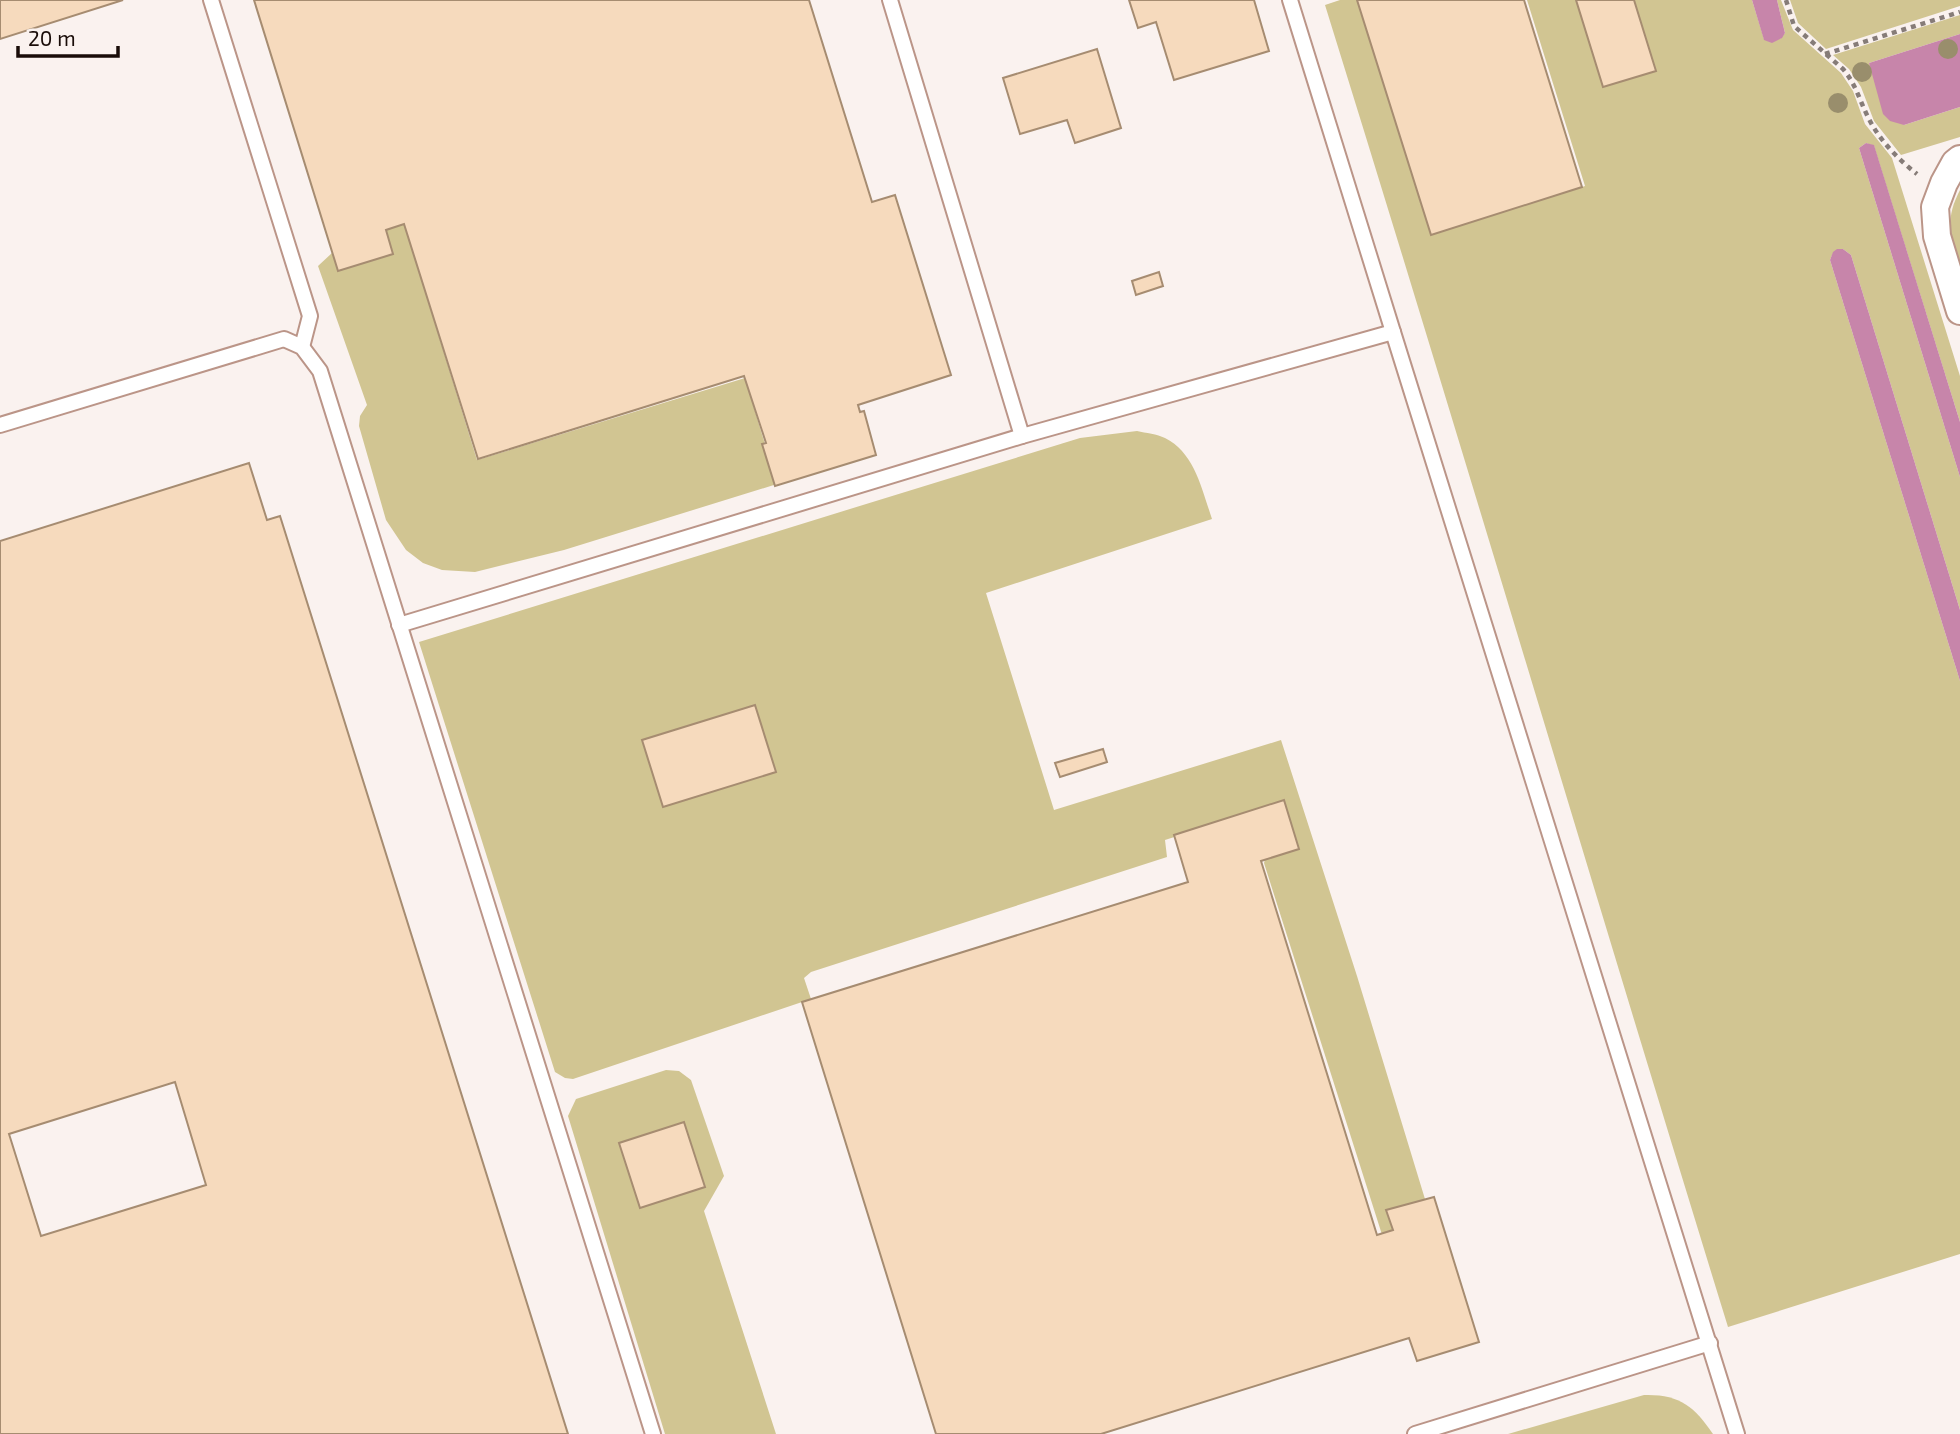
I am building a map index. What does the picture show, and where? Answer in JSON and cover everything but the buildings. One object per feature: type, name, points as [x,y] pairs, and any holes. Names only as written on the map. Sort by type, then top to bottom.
[{"type":"street","points":[[1960,159],[1955,163],[1935,207],[1937,236],[1960,311]]},
{"type":"lane","points":[[211,0],[310,316],[302,347]]},
{"type":"lane","points":[[890,0],[1022,436]]},
{"type":"lane","points":[[1290,0],[1737,1434]]},
{"type":"lane","points":[[400,625],[1022,436],[1393,332]]},
{"type":"lane","points":[[0,425],[284,339],[302,347],[320,371],[653,1434]]},
{"type":"lane","points":[[1415,1434],[1710,1343]]},
{"type":"path","points":[[1786,0],[1794,26],[1849,76],[1869,121],[1895,155],[1940,193]]},
{"type":"path","points":[[1825,54],[1960,12]]},
{"type":"shaded area","points":[[1340,0],[1357,0],[1431,235],[1585,186],[1527,0],[1752,0],[1764,39],[1780,39],[1785,33],[1777,0],[1781,0],[1793,30],[1841,73],[1853,91],[1865,124],[1892,158],[1960,376],[1960,422],[1874,146],[1866,143],[1859,148],[1960,477],[1960,610],[1851,255],[1840,249],[1830,260],[1960,681],[1960,1254],[1728,1327],[1325,5]]},
{"type":"shaded area","points":[[1752,0],[1777,0],[1785,33],[1782,38],[1772,43],[1764,40]]},
{"type":"shaded area","points":[[1790,0],[1960,0],[1960,6],[1826,49],[1798,23]]},
{"type":"shaded area","points":[[1960,15],[1960,34],[1869,63],[1904,125],[1960,107],[1960,137],[1901,155],[1874,121],[1861,87],[1849,69],[1833,55]]},
{"type":"shaded area","points":[[1960,34],[1960,107],[1904,125],[1890,121],[1883,114],[1869,63]]},
{"type":"shaded area","points":[[1866,143],[1874,145],[1960,422],[1960,477],[1859,148]]},
{"type":"shaded area","points":[[1960,190],[1960,271],[1950,221]]},
{"type":"shaded area","points":[[404,223],[477,460],[745,378],[777,484],[564,550],[475,572],[442,570],[423,563],[406,550],[386,520],[359,426],[360,416],[367,405],[318,266],[332,253],[338,270],[393,253],[386,229]]},
{"type":"shaded area","points":[[1837,249],[1843,249],[1851,255],[1960,610],[1960,681],[1830,260]]},
{"type":"shaded area","points":[[1137,431],[1165,438],[1184,453],[1196,473],[1212,519],[986,593],[1054,810],[1281,740],[1439,1245],[1411,1326],[1264,863],[1280,803],[1165,840],[1167,857],[811,972],[804,978],[811,999],[573,1079],[565,1078],[555,1072],[419,642],[1080,438]]},
{"type":"shaded area","points":[[666,1070],[679,1071],[691,1080],[724,1176],[704,1211],[776,1434],[665,1434],[568,1116],[576,1099]]},
{"type":"shaded area","points":[[1644,1395],[1667,1397],[1685,1404],[1713,1434],[1508,1434]]}]
